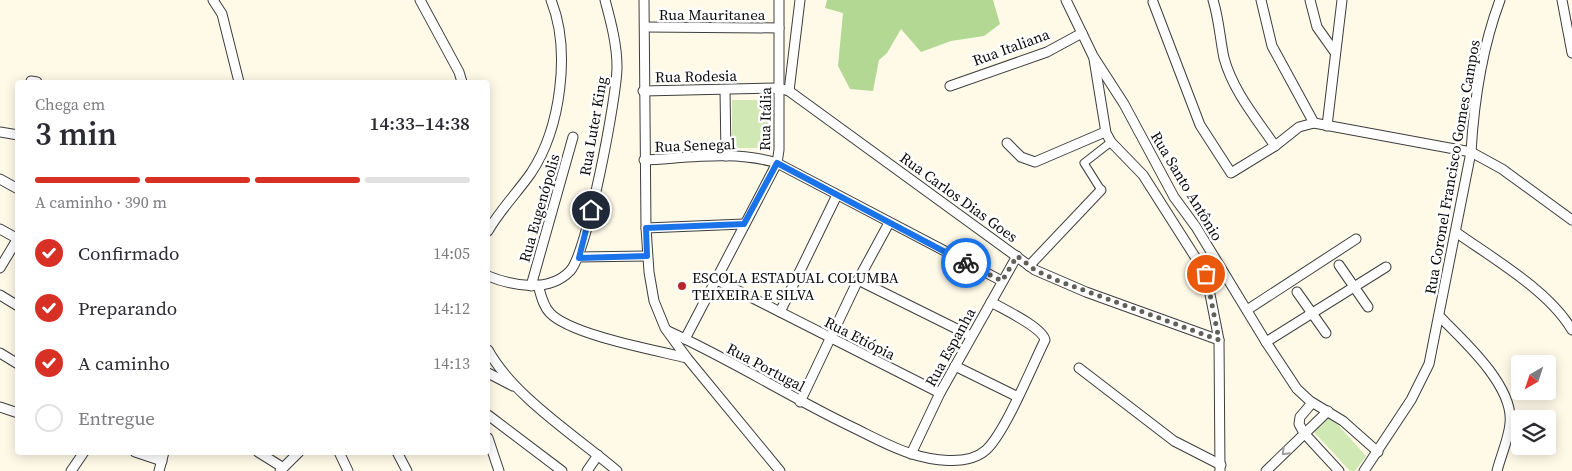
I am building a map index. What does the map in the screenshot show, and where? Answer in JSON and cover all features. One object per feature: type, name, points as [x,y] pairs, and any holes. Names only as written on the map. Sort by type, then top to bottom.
[{"type":"street","points":[[213,0],[222,14],[238,80]]},
{"type":"street","points":[[420,0],[459,72],[461,80]]},
{"type":"street","points":[[490,228],[531,173],[551,129],[562,64],[559,28],[551,0]]},
{"type":"street","name":"Rua Luter King","points":[[535,286],[565,276],[579,258],[588,228],[615,97],[616,52],[605,0]]},
{"type":"street","points":[[644,0],[643,91],[646,228],[647,256],[654,302],[668,331],[687,358],[780,471]]},
{"type":"street","name":"Rua Itália","points":[[779,0],[779,150],[777,163],[888,223],[1002,281]]},
{"type":"street","points":[[790,91],[800,0]]},
{"type":"street","name":"Rua Santo Antônio","points":[[1066,0],[1093,56],[1116,91],[1174,197],[1196,227],[1297,389],[1312,403],[1343,420],[1378,452]]},
{"type":"street","points":[[1213,0],[1224,58],[1230,76],[1243,99],[1275,146]]},
{"type":"street","points":[[1261,0],[1272,46],[1314,123]]},
{"type":"street","points":[[1310,0],[1317,27],[1334,51]]},
{"type":"street","points":[[1327,126],[1334,51],[1342,0]]},
{"type":"street","name":"Rua Coronel Francisco Gomes Campos","points":[[1364,471],[1423,380],[1429,364],[1471,152],[1473,121],[1490,28],[1500,0]]},
{"type":"street","points":[[1153,2],[1200,125],[1230,173],[1275,146],[1299,127],[1314,123],[1471,152],[1502,169],[1572,220]]},
{"type":"street","points":[[1566,4],[1572,53]]},
{"type":"street","name":"Rua Mauritanea","points":[[645,27],[779,28]]},
{"type":"street","name":"Rua Italiana","points":[[950,86],[1047,52],[1082,33]]},
{"type":"street","points":[[1093,56],[1105,132],[1111,142],[1143,175],[1206,274],[1219,340],[1221,468]]},
{"type":"street","name":"Rua Carlos Dias Goes","points":[[779,88],[790,91],[1041,274],[1219,340]]},
{"type":"street","name":"Rua Rodesia","points":[[643,91],[779,88]]},
{"type":"street","points":[[725,90],[726,156]]},
{"type":"street","points":[[1099,96],[1116,91]]},
{"type":"street","points":[[0,132],[15,134]]},
{"type":"street","points":[[1007,143],[1021,157],[1035,162],[1105,132]]},
{"type":"street","name":"Rua Eugenópolis","points":[[573,137],[535,286],[543,303],[556,319],[576,330],[687,358]]},
{"type":"street","points":[[1029,266],[1101,190],[1084,163],[1111,142]]},
{"type":"street","name":"Rua Senegal","points":[[644,160],[726,156],[751,157],[777,163]]},
{"type":"street","points":[[685,339],[777,163]]},
{"type":"street","points":[[0,179],[15,187]]},
{"type":"street","points":[[780,312],[837,195]]},
{"type":"street","points":[[800,402],[858,280],[888,223]]},
{"type":"street","points":[[646,228],[744,224]]},
{"type":"street","points":[[0,229],[15,237]]},
{"type":"street","points":[[1456,233],[1504,265],[1550,302],[1565,318],[1572,330]]},
{"type":"street","points":[[1247,310],[1356,239]]},
{"type":"street","points":[[0,268],[15,242]]},
{"type":"street","points":[[579,258],[647,256]]},
{"type":"street","name":"Rua Espanha","points":[[911,454],[970,336],[1017,256]]},
{"type":"street","points":[[1339,265],[1368,307]]},
{"type":"street","points":[[1266,342],[1386,268]]},
{"type":"street","points":[[490,277],[506,282],[535,286]]},
{"type":"street","name":"Rua Etiópia","points":[[715,279],[940,393]]},
{"type":"street","points":[[858,280],[970,336]]},
{"type":"street","points":[[1297,292],[1326,333]]},
{"type":"street","points":[[0,295],[15,304]]},
{"type":"street","name":"Rua Portugal","points":[[668,331],[800,402],[911,454],[939,460],[962,459],[978,455],[991,444],[1018,397],[1045,340],[1044,336],[1036,328],[991,302]]},
{"type":"street","points":[[1439,316],[1486,367],[1509,404],[1510,422],[1497,471]]},
{"type":"street","points":[[0,353],[15,362]]},
{"type":"street","points":[[490,353],[501,371],[520,390],[617,471]]},
{"type":"street","points":[[955,366],[1018,397]]},
{"type":"street","points":[[1079,368],[1174,440],[1221,468]]},
{"type":"street","points":[[490,374],[520,390]]},
{"type":"street","points":[[1312,403],[1299,421],[1304,433],[1339,471]]},
{"type":"street","points":[[0,407],[15,412]]},
{"type":"street","points":[[1266,471],[1328,411]]},
{"type":"street","points":[[490,417],[562,471]]},
{"type":"street","points":[[490,444],[499,471]]},
{"type":"street","points":[[71,471],[82,455]]},
{"type":"street","points":[[262,455],[281,469],[296,455]]},
{"type":"street","points":[[340,455],[348,471]]},
{"type":"street","points":[[399,455],[407,471]]},
{"type":"street","points":[[587,471],[598,455]]},
{"type":"street","points":[[159,471],[163,457]]},
{"type":"green space","points":[[827,0],[993,0],[1000,24],[984,36],[951,41],[921,52],[901,29],[887,53],[879,60],[873,91],[850,89],[838,66],[843,13],[825,8]]},
{"type":"green space","points":[[732,100],[770,100],[770,148],[732,148]]},
{"type":"green space","points":[[1329,415],[1366,456],[1355,471],[1350,471],[1314,432]]},
{"type":"way so far","points":[[966,263],[1002,281],[1017,256],[1041,274],[1219,340],[1206,274]]},
{"type":"place","name":"ESCOLA ESTADUAL COLUMBA TEIXEIRA E SILVA","points":[[682,286]]},
{"type":"route","points":[[591,210],[579,258],[647,256],[646,228],[744,224],[777,163],[966,263]]}]
